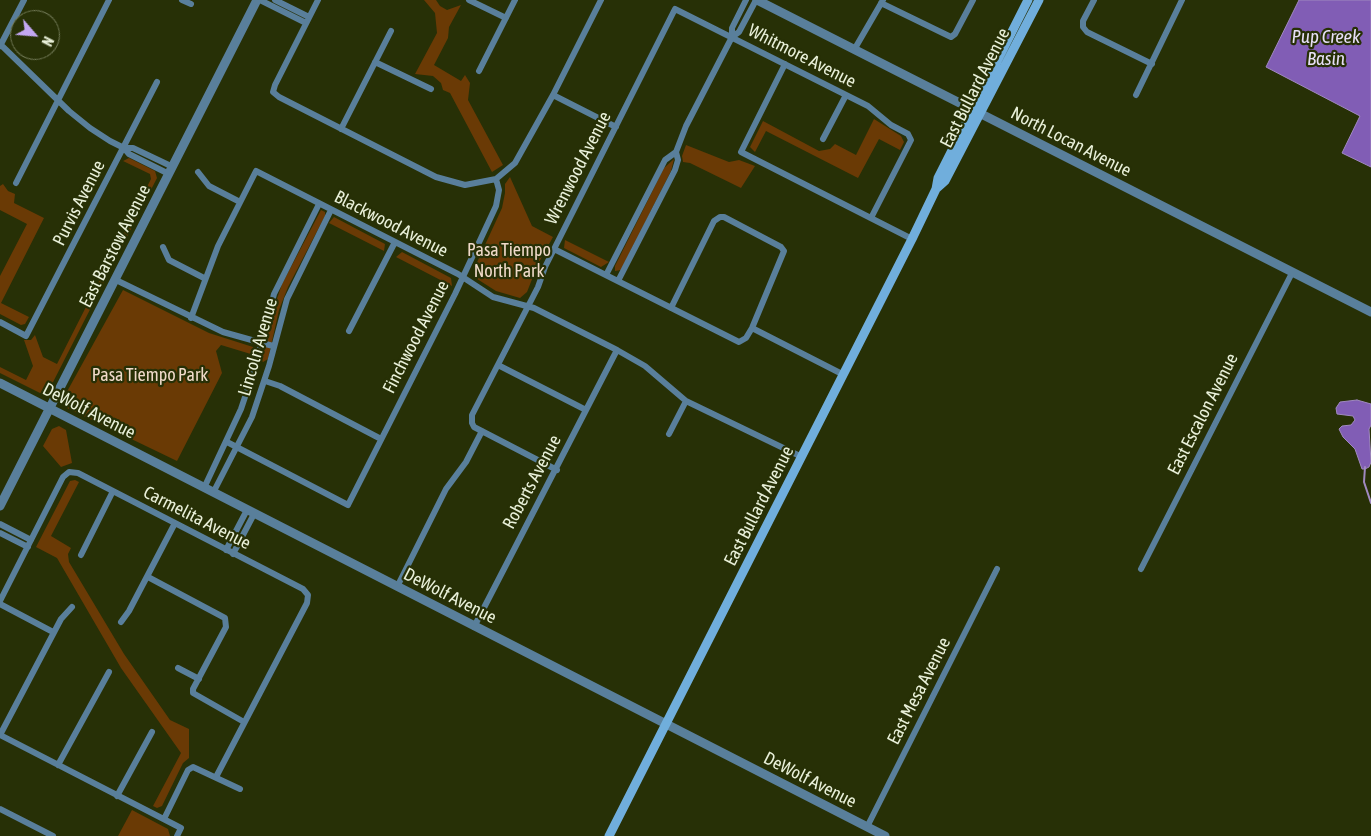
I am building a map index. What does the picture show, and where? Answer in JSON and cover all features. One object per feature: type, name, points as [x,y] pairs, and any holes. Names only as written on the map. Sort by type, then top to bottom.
[{"type":"main road","name":"East Bullard Avenue","points":[[609,836],[844,375],[936,189],[945,180],[1028,0]]},
{"type":"main road","name":"East Bullard Avenue","points":[[976,112],[1039,0]]},
{"type":"street","points":[[24,0],[0,45],[90,128],[124,148],[133,148],[171,171]]},
{"type":"street","points":[[16,183],[109,0]]},
{"type":"street","points":[[182,0],[191,4]]},
{"type":"street","points":[[258,0],[308,20]]},
{"type":"street","name":"East Barstow Avenue","points":[[0,506],[258,0]]},
{"type":"street","points":[[275,0],[308,20]]},
{"type":"street","points":[[318,0],[273,92],[278,97],[450,183],[465,186],[496,179],[509,169],[523,152],[601,0]]},
{"type":"street","points":[[469,0],[506,18]]},
{"type":"street","points":[[479,71],[515,0]]},
{"type":"street","points":[[732,37],[732,28],[746,0]]},
{"type":"street","points":[[606,275],[665,160],[676,152],[686,126],[732,37],[739,32],[756,0]]},
{"type":"street","name":"North Locan Avenue","points":[[756,0],[1371,312]]},
{"type":"street","points":[[854,50],[882,1],[951,37],[956,34],[973,0]]},
{"type":"street","points":[[1094,0],[1083,27],[1087,32],[1152,64]]},
{"type":"street","points":[[1136,96],[1182,0]]},
{"type":"street","name":"Whitmore Avenue","points":[[675,9],[868,106],[910,138],[909,144],[872,218]]},
{"type":"street","name":"Wrenwood Avenue","points":[[482,431],[472,424],[472,415],[675,9]]},
{"type":"street","points":[[341,129],[391,31]]},
{"type":"street","points":[[375,62],[431,89]]},
{"type":"street","points":[[785,64],[741,152],[912,239]]},
{"type":"street","name":"Purvis Avenue","points":[[0,322],[26,336],[157,82]]},
{"type":"street","points":[[553,95],[616,128]]},
{"type":"street","points":[[823,139],[846,95]]},
{"type":"street","points":[[618,281],[675,170],[678,160],[676,152]]},
{"type":"street","name":"Blackwood Avenue","points":[[240,202],[256,170],[463,277],[493,296],[528,306],[617,350],[645,366],[686,401],[802,457]]},
{"type":"street","points":[[191,318],[204,278],[240,202],[209,186],[198,172]]},
{"type":"street","name":"Finchwood Avenue","points":[[237,447],[348,505],[463,277],[498,201],[499,190],[496,179]]},
{"type":"street","name":"Lincoln Avenue","points":[[204,488],[227,442],[250,384],[278,286],[319,204]]},
{"type":"street","name":"Lincoln Avenue","points":[[213,493],[252,417],[265,381],[287,299],[331,210]]},
{"type":"street","points":[[554,249],[670,308],[739,342],[742,342],[752,328],[784,251],[757,234],[724,217],[720,217],[714,221],[670,308]]},
{"type":"street","points":[[350,332],[395,242]]},
{"type":"street","points":[[163,247],[169,260],[204,278]]},
{"type":"street","name":"East Escalon Avenue","points":[[1141,569],[1292,273]]},
{"type":"street","points":[[116,280],[223,332],[261,344],[274,346]]},
{"type":"street","points":[[752,328],[844,375]]},
{"type":"street","name":"Roberts Avenue","points":[[474,627],[617,350]]},
{"type":"street","points":[[498,365],[586,410]]},
{"type":"street","points":[[265,381],[280,386],[381,439]]},
{"type":"street","name":"DeWolf Avenue","points":[[0,383],[885,836]]},
{"type":"street","points":[[669,434],[686,401]]},
{"type":"street","points":[[397,587],[446,489],[466,462],[482,431],[556,470]]},
{"type":"street","points":[[227,442],[237,447]]},
{"type":"street","name":"Carmelita Avenue","points":[[29,544],[63,477],[69,472],[78,473],[303,589],[308,595],[307,603],[244,722]]},
{"type":"street","points":[[81,555],[113,491]]},
{"type":"street","points":[[230,552],[250,512]]},
{"type":"street","points":[[121,622],[148,577],[175,523]]},
{"type":"street","points":[[0,524],[29,544]]},
{"type":"street","points":[[0,532],[29,544]]},
{"type":"street","points":[[29,544],[0,603],[53,632]]},
{"type":"street","name":"East Mesa Avenue","points":[[867,827],[997,569]]},
{"type":"street","points":[[148,577],[221,615],[228,622],[193,694],[244,722],[216,777]]},
{"type":"street","points":[[72,607],[53,632],[0,735],[181,828],[177,836]]},
{"type":"street","points":[[178,668],[199,679]]},
{"type":"street","points":[[58,765],[109,672]]},
{"type":"street","points":[[118,796],[152,732]]},
{"type":"street","points":[[164,819],[188,770],[192,767],[240,788]]},
{"type":"street","points":[[0,809],[41,833],[54,836]]},
{"type":"green space","points":[[424,0],[436,0],[440,6],[447,10],[461,5],[449,27],[448,38],[434,65],[461,81],[465,75],[470,83],[468,100],[503,165],[492,172],[450,93],[443,90],[441,83],[433,76],[415,74],[437,33],[435,13]]},
{"type":"green space","points":[[874,119],[901,136],[904,142],[900,150],[879,139],[858,178],[766,131],[755,152],[750,147],[763,121],[819,151],[830,149],[835,144],[856,155]]},
{"type":"green space","points":[[686,145],[729,162],[739,160],[755,166],[741,188],[690,163],[683,162],[682,156]]},
{"type":"green space","points":[[129,158],[155,171],[157,178],[49,390],[45,393],[40,393],[0,373],[0,367],[26,380],[33,366],[24,340],[31,340],[35,335],[43,357],[57,364],[151,179],[150,174],[123,161]]},
{"type":"green space","points":[[674,159],[671,171],[621,270],[615,271],[615,266],[664,168]]},
{"type":"green space","name":"Pasa Tiempo North Park","points":[[510,177],[532,226],[553,237],[538,264],[527,292],[520,298],[496,291],[474,277],[473,271],[502,208],[505,184]]},
{"type":"green space","points":[[3,184],[8,191],[15,194],[14,203],[44,218],[1,303],[29,317],[25,324],[21,325],[0,314],[0,276],[27,224],[0,210],[0,186]]},
{"type":"green space","points":[[321,210],[325,212],[325,216],[288,287],[279,310],[268,359],[263,362],[260,359],[267,328],[282,284]]},
{"type":"green space","points":[[334,217],[385,244],[384,251],[329,223]]},
{"type":"green space","name":"Pasa Tiempo North Park","points":[[565,240],[609,262],[601,267],[564,248]]},
{"type":"green space","points":[[402,252],[451,278],[452,286],[396,257]]},
{"type":"green space","name":"Pasa Tiempo Park","points":[[123,290],[209,333],[253,347],[255,352],[254,355],[221,345],[216,351],[222,373],[177,461],[65,407],[64,397]]},
{"type":"green space","points":[[59,426],[66,430],[72,463],[61,467],[43,446],[52,429]]},
{"type":"green space","points":[[75,480],[79,482],[51,536],[71,548],[68,554],[69,562],[124,654],[170,720],[189,729],[189,758],[183,763],[162,806],[157,808],[153,806],[181,753],[121,668],[57,558],[36,547],[70,481]]},
{"type":"green space","points":[[132,810],[168,829],[170,836],[118,836]]},
{"type":"water","name":"Pup Creek Basin","points":[[1299,0],[1371,0],[1371,167],[1342,153],[1360,116],[1266,67]]},
{"type":"water","points":[[1357,400],[1371,404],[1371,425],[1369,429],[1371,462],[1369,467],[1365,469],[1362,469],[1355,449],[1343,437],[1339,429],[1342,426],[1351,425],[1355,420],[1353,416],[1337,414],[1336,408],[1340,402]]},
{"type":"waterway","points":[[1365,467],[1364,482],[1371,503]]}]
